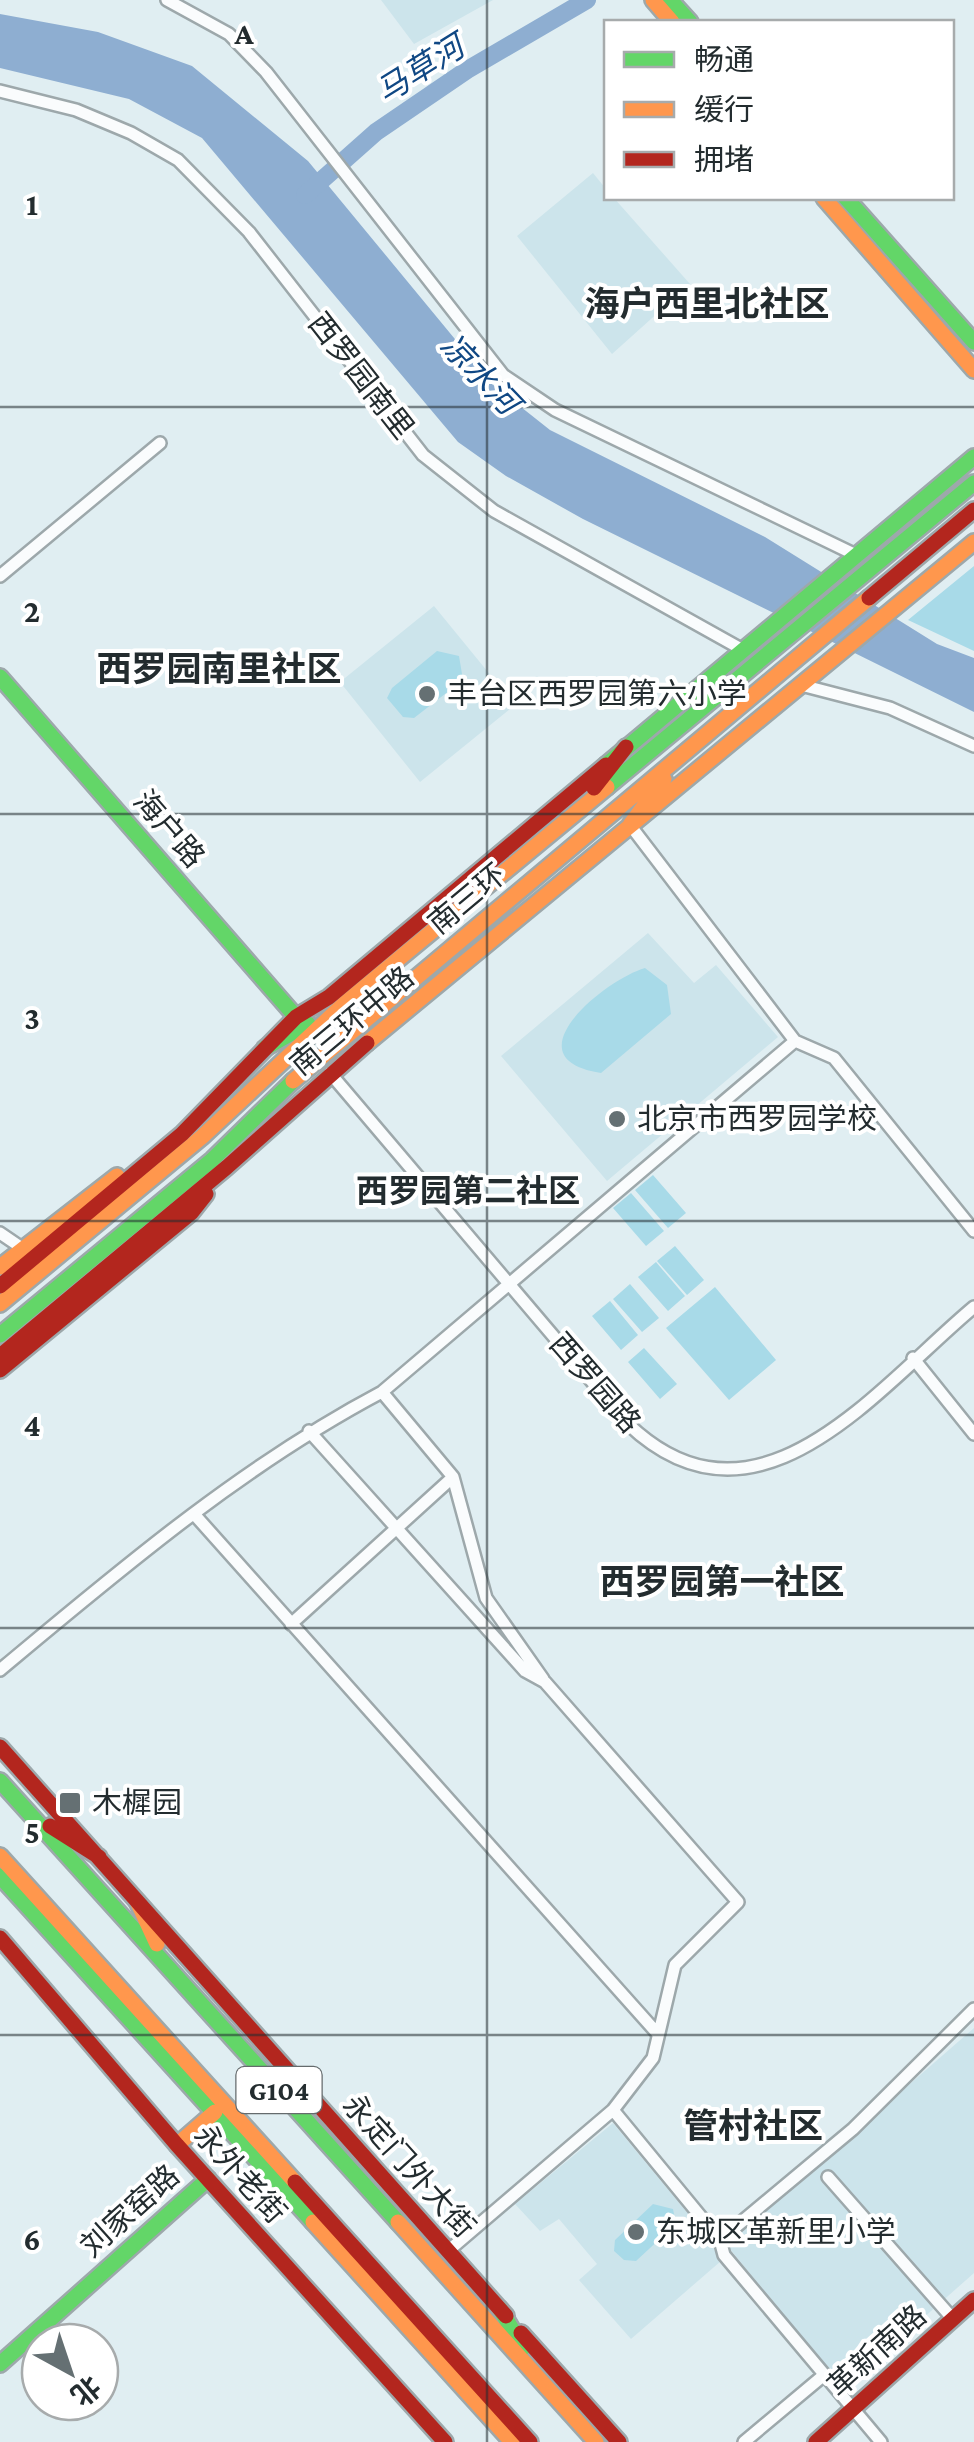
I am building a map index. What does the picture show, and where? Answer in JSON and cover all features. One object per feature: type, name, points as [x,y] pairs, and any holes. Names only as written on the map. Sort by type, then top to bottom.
[{"type":"main road","points":[[659,1],[687,20]]},
{"type":"main road","points":[[826,200],[974,370]]},
{"type":"main road","points":[[848,200],[974,342]]},
{"type":"main road","name":"南三环中路","points":[[0,1286],[182,1134],[296,1017],[329,998],[626,746],[858,556],[971,471]]},
{"type":"main road","name":"南三环","points":[[0,1304],[172,1160],[344,1004],[874,569],[960,494],[971,471]]},
{"type":"main road","name":"南三环","points":[[0,1336],[220,1164],[304,1070],[974,510]]},
{"type":"main road","name":"南三环中路","points":[[220,1164],[974,542]]},
{"type":"main road","name":"海户路","points":[[0,678],[296,1017]]},
{"type":"main road","points":[[568,820],[626,746]]},
{"type":"main road","points":[[630,825],[688,748]]},
{"type":"main road","points":[[265,1048],[344,1004]]},
{"type":"main road","points":[[0,1267],[221,1093]]},
{"type":"main road","points":[[172,1160],[182,1134]]},
{"type":"main road","points":[[0,1356],[220,1164]]},
{"type":"main road","points":[[0,1370],[191,1213],[220,1164]]},
{"type":"main road","name":"永定门外大街","points":[[0,1747],[619,2442]]},
{"type":"main road","name":"永定门外大街","points":[[0,1782],[596,2442]]},
{"type":"main road","points":[[26,1810],[99,1857]]},
{"type":"main road","name":"G104","points":[[0,1856],[530,2442]]},
{"type":"main road","points":[[0,1876],[512,2442]]},
{"type":"main road","points":[[138,1903],[166,1964]]},
{"type":"main road","name":"永外老街","points":[[0,1938],[177,2146],[445,2442]]},
{"type":"main road","points":[[177,2146],[215,2112]]},
{"type":"main road","name":"刘家窑路","points":[[0,2364],[208,2179]]},
{"type":"main road","name":"革新南路","points":[[816,2442],[974,2300]]},
{"type":"main road","points":[[500,2309],[544,2385]]},
{"type":"street","points":[[167,0],[228,34],[327,148],[503,374],[555,410],[858,556]]},
{"type":"street","name":"西罗园南里","points":[[0,91],[76,110],[132,133],[178,160],[249,232],[424,455],[494,512],[743,650]]},
{"type":"street","points":[[0,576],[160,443]]},
{"type":"street","points":[[801,686],[890,708],[974,746]]},
{"type":"street","points":[[630,825],[795,1042],[834,1058],[974,1231]]},
{"type":"street","points":[[0,1670],[194,1514],[309,1431],[382,1392],[795,1042]]},
{"type":"street","name":"西罗园路","points":[[330,1074],[650,1444],[707,1470],[746,1469],[787,1459],[829,1433],[974,1307]]},
{"type":"street","points":[[0,1234],[22,1248]]},
{"type":"street","points":[[913,1358],[974,1434]]},
{"type":"street","points":[[382,1392],[453,1477],[486,1598],[545,1682],[738,1902],[675,1965],[653,2058],[613,2110],[448,2251]]},
{"type":"street","points":[[309,1431],[525,1671],[545,1682]]},
{"type":"street","points":[[292,1624],[453,1477]]},
{"type":"street","points":[[194,1514],[658,2033]]},
{"type":"street","points":[[720,2240],[853,2130],[974,2009]]},
{"type":"street","points":[[613,2110],[720,2240],[724,2254],[850,2411],[881,2442]]},
{"type":"street","points":[[828,2177],[953,2320]]},
{"type":"street","points":[[744,2442],[824,2375]]},
{"type":"shaded area","points":[[381,0],[493,0],[414,44]]},
{"type":"shaded area","points":[[593,173],[604,187],[604,200],[616,200],[690,284],[612,354],[517,236]]},
{"type":"shaded area","points":[[974,566],[974,651],[908,620]]},
{"type":"shaded area","name":"丰台区西罗园第六小学","points":[[434,606],[515,705],[420,782],[340,682]]},
{"type":"shaded area","points":[[437,651],[459,656],[463,680],[414,718],[403,717],[387,698],[392,688]]},
{"type":"shaded area","name":"北京市西罗园学校","points":[[648,933],[694,983],[716,965],[778,1037],[607,1181],[501,1056]]},
{"type":"shaded area","points":[[645,968],[667,985],[671,1014],[601,1073],[575,1065],[563,1052],[563,1037],[573,1020],[608,988]]},
{"type":"shaded area","points":[[653,1175],[686,1213],[668,1228],[635,1190]]},
{"type":"shaded area","points":[[631,1193],[664,1231],[646,1246],[613,1208]]},
{"type":"shaded area","points":[[675,1246],[704,1280],[687,1295],[657,1261]]},
{"type":"shaded area","points":[[656,1262],[685,1296],[668,1311],[638,1277]]},
{"type":"shaded area","points":[[630,1284],[659,1318],[642,1332],[613,1299]]},
{"type":"shaded area","points":[[715,1287],[776,1360],[729,1400],[666,1328]]},
{"type":"shaded area","points":[[610,1301],[638,1335],[621,1350],[592,1316]]},
{"type":"shaded area","points":[[644,1348],[677,1384],[660,1399],[628,1362]]},
{"type":"shaded area","points":[[974,2028],[974,2273],[843,2389],[726,2244]]},
{"type":"shaded area","name":"东城区革新里小学","points":[[613,2123],[704,2233],[721,2261],[631,2339],[579,2280],[597,2264],[559,2219],[540,2231],[515,2204]]},
{"type":"shaded area","points":[[653,2204],[673,2209],[676,2224],[636,2261],[624,2260],[614,2251],[615,2240]]},
{"type":"water","name":"凉水河","points":[[0,14],[98,32],[192,66],[308,161],[492,384],[550,430],[765,537],[937,644],[974,658],[974,712],[583,519],[506,476],[458,442],[202,138],[129,99],[0,68]]},
{"type":"waterway","name":"马草河","points":[[305,195],[376,132],[467,70],[587,0]]},
{"type":"traffic: fast","points":[[670,0],[688,20]]},
{"type":"traffic: fast","points":[[848,200],[974,342]]},
{"type":"traffic: fast","points":[[606,765],[974,457]]},
{"type":"traffic: fast","points":[[607,787],[974,483]]},
{"type":"traffic: fast","points":[[0,677],[296,1017]]},
{"type":"traffic: fast","points":[[265,1048],[308,1024]]},
{"type":"traffic: fast","points":[[0,1335],[212,1160],[293,1081]]},
{"type":"traffic: fast","points":[[0,1781],[398,2222]]},
{"type":"traffic: fast","points":[[0,1876],[313,2222]]},
{"type":"traffic: fast","points":[[0,2364],[208,2179]]},
{"type":"traffic: fast","points":[[500,2309],[523,2348]]},
{"type":"traffic: slow","points":[[653,0],[670,20]]},
{"type":"traffic: slow","points":[[826,200],[974,370]]},
{"type":"traffic: slow","points":[[367,1043],[974,542]]},
{"type":"traffic: slow","points":[[293,1081],[869,598]]},
{"type":"traffic: slow","points":[[630,825],[664,779]]},
{"type":"traffic: slow","points":[[0,1304],[203,1136],[344,1004],[607,787]]},
{"type":"traffic: slow","points":[[0,1267],[117,1176]]},
{"type":"traffic: slow","points":[[0,1856],[295,2182]]},
{"type":"traffic: slow","points":[[138,1903],[157,1944]]},
{"type":"traffic: slow","points":[[177,2145],[215,2112]]},
{"type":"traffic: slow","points":[[313,2222],[512,2442]]},
{"type":"traffic: slow","points":[[398,2222],[596,2442]]},
{"type":"traffic: jam","points":[[869,598],[974,510]]},
{"type":"traffic: jam","points":[[594,788],[626,747]]},
{"type":"traffic: jam","points":[[0,1286],[182,1134],[296,1017],[329,997],[606,765]]},
{"type":"traffic: jam","points":[[0,1356],[227,1167],[367,1043]]},
{"type":"traffic: jam","points":[[0,1370],[191,1213],[206,1194]]},
{"type":"traffic: jam","points":[[0,1747],[506,2316]]},
{"type":"traffic: jam","points":[[50,1826],[99,1857]]},
{"type":"traffic: jam","points":[[0,1938],[177,2145],[445,2442]]},
{"type":"traffic: jam","points":[[295,2182],[530,2442]]},
{"type":"traffic: jam","points":[[816,2442],[974,2300]]},
{"type":"traffic: jam","points":[[521,2333],[619,2442]]},
{"type":"place","name":"丰台区西罗园第六小学","points":[[427,694]]},
{"type":"place","name":"北京市西罗园学校","points":[[617,1119]]},
{"type":"place","name":"木樨园","points":[[70,1803]]},
{"type":"place","name":"东城区革新里小学","points":[[636,2232]]},
{"type":"district","name":"海户西里北社区","points":[[707,304]]},
{"type":"district","name":"西罗园南里社区","points":[[219,669]]},
{"type":"district","name":"西罗园第二社区","points":[[468,1191]]},
{"type":"district","name":"西罗园第一社区","points":[[722,1582]]},
{"type":"district","name":"管村社区","points":[[753,2126]]}]
